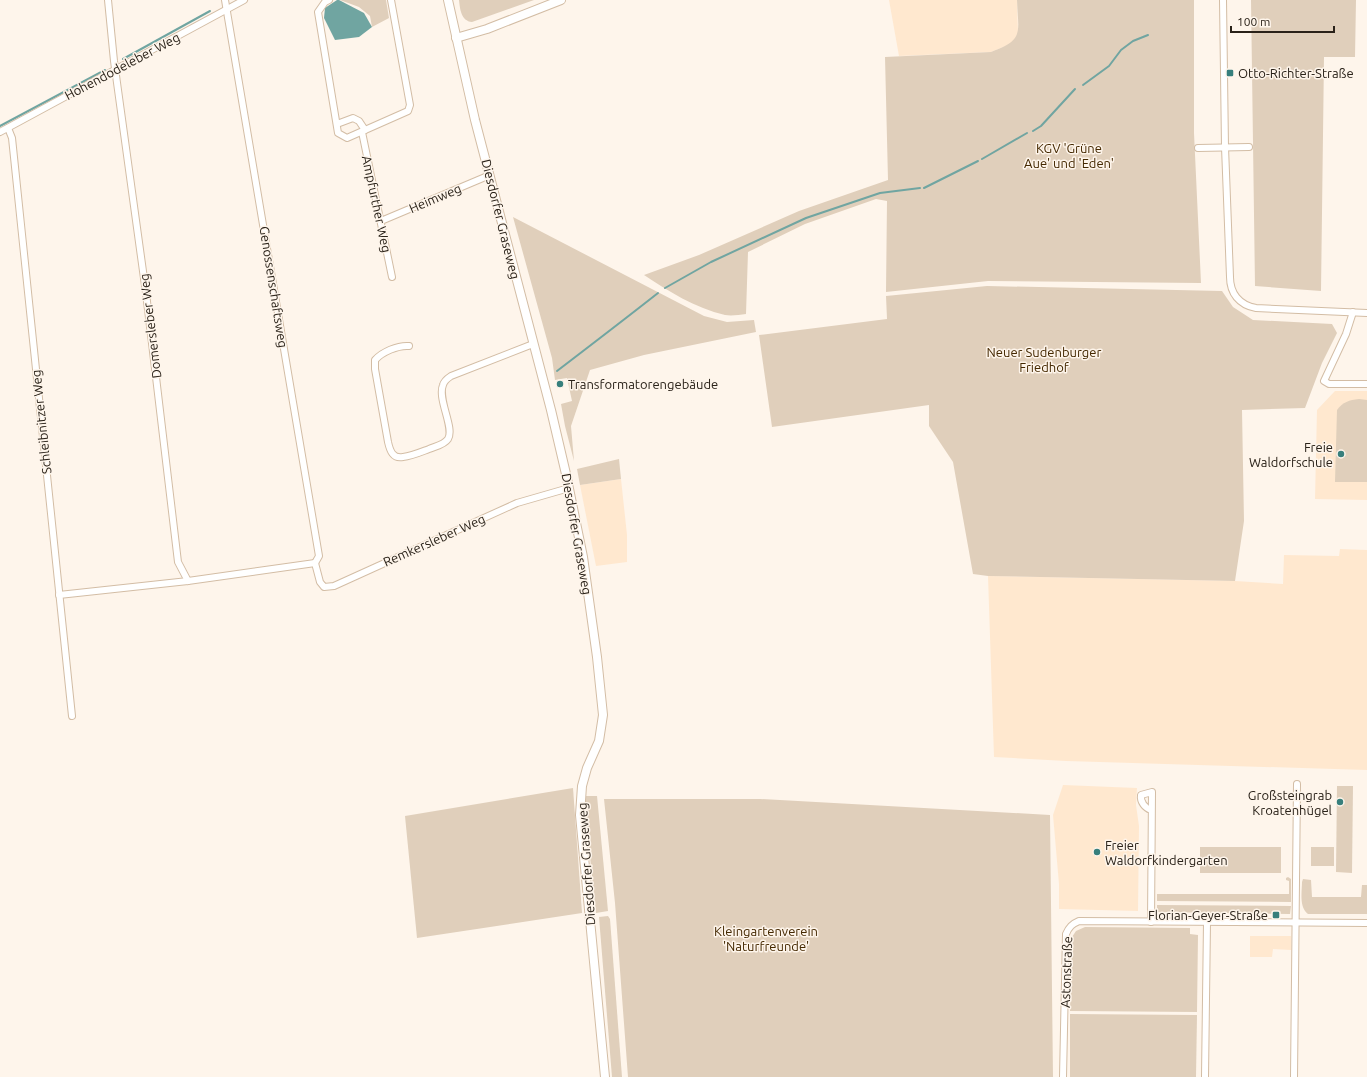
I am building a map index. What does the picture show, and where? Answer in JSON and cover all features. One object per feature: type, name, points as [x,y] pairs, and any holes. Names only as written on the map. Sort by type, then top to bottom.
[{"type":"main road","name":"Diesdorfer Graseweg","points":[[448,0],[490,175],[551,410],[583,557],[603,703],[603,719],[601,734],[585,774],[582,786],[580,814],[605,1077]]},
{"type":"main road","points":[[456,38],[487,29],[561,0]]},
{"type":"street","name":"Domersleber Weg","points":[[108,0],[146,293],[178,562],[188,581]]},
{"type":"street","name":"Genossenschaftsweg","points":[[225,0],[319,556],[316,563]]},
{"type":"street","name":"Hohendodeleber Weg","points":[[0,132],[244,0]]},
{"type":"street","points":[[330,0],[325,2],[318,12],[338,133],[347,138],[408,111],[410,105],[391,0]]},
{"type":"street","points":[[1223,0],[1225,147],[1231,288],[1239,300],[1253,307],[1367,313]]},
{"type":"street","points":[[337,124],[353,118],[359,121],[363,131]]},
{"type":"street","name":"Schleibnitzer Weg","points":[[8,128],[11,133],[13,146],[72,716]]},
{"type":"street","name":"Ampfurther Weg","points":[[363,131],[392,277]]},
{"type":"street","points":[[1198,148],[1249,147]]},
{"type":"street","name":"Heimweg","points":[[381,221],[490,175]]},
{"type":"street","points":[[1353,312],[1346,334],[1324,381],[1330,384],[1367,384]]},
{"type":"street","points":[[409,346],[404,346],[381,354],[375,360],[375,369],[390,452],[400,458],[408,457],[444,443],[449,438],[450,430],[442,394],[443,384],[451,376],[533,344]]},
{"type":"street","name":"Remkersleber Weg","points":[[316,563],[320,582],[324,587],[334,586],[517,503],[569,488]]},
{"type":"street","points":[[59,595],[188,581],[316,563]]},
{"type":"street","points":[[1294,1077],[1297,784]]},
{"type":"street","points":[[1151,810],[1151,922]]},
{"type":"street","name":"Astonstraße","points":[[1063,1077],[1066,934],[1069,928],[1079,921],[1367,923]]},
{"type":"street","points":[[1205,1077],[1207,922]]},
{"type":"shaded area","points":[[889,0],[1017,0],[1018,33],[1013,43],[991,52],[899,56]]},
{"type":"shaded area","name":"Freie Waldorfschule","points":[[1335,391],[1367,391],[1367,500],[1315,499],[1317,410]]},
{"type":"shaded area","points":[[621,479],[627,535],[627,562],[596,566],[580,485]]},
{"type":"shaded area","points":[[1340,549],[1367,550],[1367,770],[1066,761],[994,757],[988,576],[1235,581],[1283,584],[1284,555],[1339,556]]},
{"type":"shaded area","name":"Freier Waldorfkindergarten","points":[[1063,785],[1137,788],[1136,805],[1139,826],[1138,911],[1059,909],[1059,884],[1053,815]]},
{"type":"shaded area","points":[[1250,936],[1291,936],[1291,950],[1273,949],[1272,957],[1250,957]]},
{"type":"green space","points":[[340,0],[386,0],[389,18],[372,27],[370,16],[359,7]]},
{"type":"green space","points":[[459,0],[534,0],[472,22],[463,17]]},
{"type":"green space","name":"KGV 'Grüne Aue' und 'Eden'","points":[[1017,0],[1194,0],[1194,133],[1201,283],[988,281],[886,292],[887,201],[876,199],[805,224],[748,252],[746,314],[725,315],[703,308],[672,293],[644,275],[699,255],[799,211],[888,180],[885,57],[991,52],[1002,48],[1010,43],[1017,34]]},
{"type":"green space","points":[[1251,0],[1356,0],[1355,57],[1324,57],[1321,291],[1255,286]]},
{"type":"green space","points":[[513,217],[704,316],[727,322],[754,320],[756,332],[644,355],[590,370],[571,426],[574,461],[561,404],[572,401],[567,378],[555,380],[552,358]]},
{"type":"green space","name":"Neuer Sudenburger Friedhof","points":[[987,286],[1222,291],[1233,307],[1253,320],[1332,324],[1337,333],[1322,363],[1305,408],[1242,410],[1244,521],[1235,581],[988,576],[973,574],[953,462],[929,426],[929,405],[772,427],[759,335],[887,319],[886,296]]},
{"type":"green space","points":[[1359,399],[1367,400],[1367,482],[1335,482],[1337,410],[1346,402]]},
{"type":"green space","points":[[619,459],[621,479],[580,485],[577,469]]},
{"type":"green space","points":[[1337,786],[1353,786],[1352,873],[1336,872]]},
{"type":"green space","points":[[573,788],[582,913],[417,938],[405,816]]},
{"type":"green space","points":[[586,796],[597,796],[608,911],[596,913],[584,801]]},
{"type":"green space","name":"Kleingartenverein 'Naturfreunde'","points":[[604,799],[760,799],[1050,815],[1053,1077],[628,1077],[615,903]]},
{"type":"green space","points":[[1200,847],[1281,847],[1281,873],[1200,873]]},
{"type":"green space","points":[[1311,847],[1334,847],[1334,866],[1311,866]]},
{"type":"green space","points":[[1288,877],[1291,879],[1291,902],[1157,901],[1157,894],[1289,894],[1289,881],[1286,880]]},
{"type":"green space","points":[[1303,879],[1311,880],[1312,897],[1361,897],[1362,885],[1367,885],[1367,914],[1308,914],[1302,903]]},
{"type":"green space","points":[[1157,905],[1291,906],[1290,914],[1157,912]]},
{"type":"green space","points":[[608,916],[610,919],[622,1077],[612,1077],[599,917]]},
{"type":"green space","points":[[1085,927],[1190,928],[1190,934],[1198,935],[1197,1012],[1070,1011],[1072,937],[1076,931]]},
{"type":"green space","points":[[1070,1014],[1197,1015],[1196,1077],[1070,1077]]},
{"type":"water","points":[[337,0],[364,13],[372,27],[359,37],[335,40],[324,18],[325,8]]},
{"type":"waterway","points":[[123,59],[210,11]]},
{"type":"waterway","points":[[1083,85],[1109,66],[1121,50],[1133,41],[1148,35]]},
{"type":"waterway","points":[[0,126],[105,70]]},
{"type":"waterway","points":[[1033,131],[1041,126],[1075,89]]},
{"type":"waterway","points":[[982,159],[1027,133]]},
{"type":"waterway","points":[[924,188],[978,161]]},
{"type":"waterway","points":[[665,288],[711,262],[806,218],[880,193],[920,188]]},
{"type":"waterway","points":[[557,371],[658,293]]},
{"type":"place","name":"Otto-Richter-Straße","points":[[1230,73]]},
{"type":"place","name":"Transformatorengebäude","points":[[560,384]]},
{"type":"place","name":"Freie Waldorfschule","points":[[1341,454]]},
{"type":"place","name":"Großsteingrab Kroatenhügel","points":[[1340,802]]},
{"type":"place","name":"Freier Waldorfkindergarten","points":[[1097,852]]},
{"type":"place","name":"Florian-Geyer-Straße","points":[[1276,915]]}]
